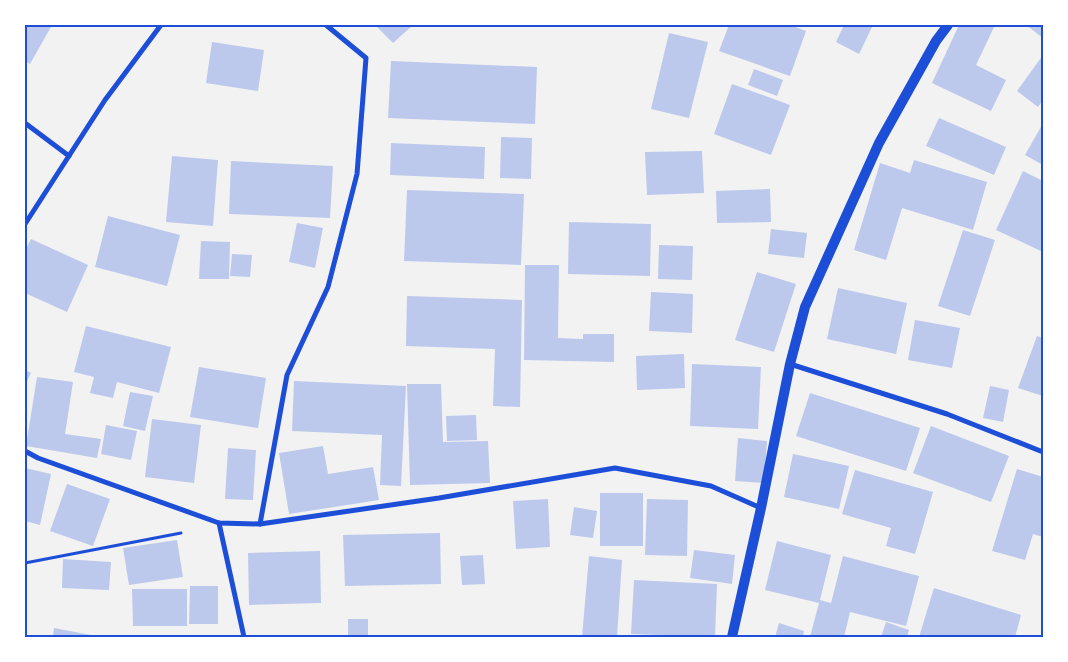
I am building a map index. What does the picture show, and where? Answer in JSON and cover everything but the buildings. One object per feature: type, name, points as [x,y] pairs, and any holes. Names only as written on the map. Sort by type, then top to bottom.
[{"type":"main road","points":[[732,637],[762,508],[790,364],[805,307],[879,142],[936,40],[948,25]]},
{"type":"street","points":[[25,224],[105,100],[161,25]]},
{"type":"street","points":[[260,524],[287,375],[328,287],[357,174],[366,58],[326,25]]},
{"type":"street","points":[[25,123],[69,156]]},
{"type":"street","points":[[790,364],[947,414],[1043,452]]},
{"type":"street","points":[[25,451],[38,458],[219,523],[260,524],[439,498],[615,468],[711,486],[762,508]]},
{"type":"street","points":[[219,523],[244,637]]},
{"type":"path","points":[[25,563],[190,531],[210,520]]}]
